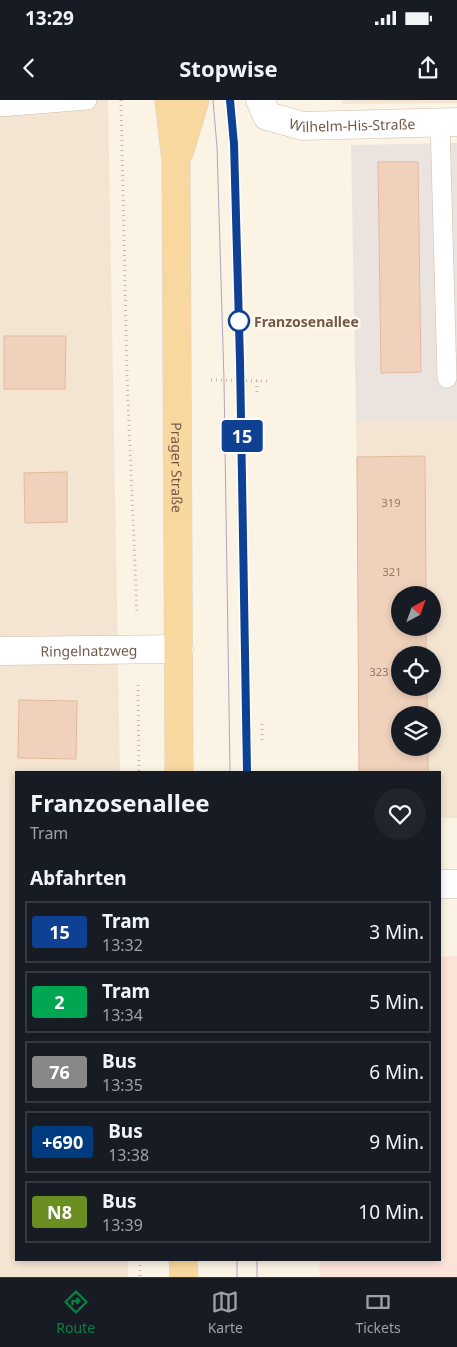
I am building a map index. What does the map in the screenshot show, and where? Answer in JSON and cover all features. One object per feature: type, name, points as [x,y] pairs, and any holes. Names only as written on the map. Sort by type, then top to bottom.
[{"type":"main road","name":"Prager Straße","points":[[169,100],[176,161],[179,771]]},
{"type":"main road","name":"Prager Straße","points":[[176,161],[195,100]]},
{"type":"main road","points":[[184,1261],[184,1277]]},
{"type":"street","name":"Wilhelm-His-Straße","points":[[260,100],[267,116],[303,126],[449,122]]},
{"type":"street","name":"Ringelnatzweg","points":[[0,651],[179,649]]},
{"type":"street","points":[[441,884],[457,884]]},
{"type":"lane","points":[[0,108],[88,100]]},
{"type":"lane","points":[[447,378],[449,122]]},
{"type":"path","points":[[122,100],[127,376],[138,648],[139,771]]},
{"type":"path","points":[[210,380],[268,381]]},
{"type":"path","points":[[257,380],[258,395]]},
{"type":"path","points":[[262,724],[262,740]]},
{"type":"path","points":[[140,1261],[140,1277]]},
{"type":"shaded area","points":[[0,100],[108,100],[120,771],[15,771],[15,1261],[128,1261],[128,1277],[0,1277]]},
{"type":"shaded area","points":[[342,100],[457,100],[457,103],[342,104]]},
{"type":"shaded area","points":[[457,143],[457,421],[356,422],[351,145]]},
{"type":"shaded area","points":[[457,421],[457,818],[441,818],[441,771],[360,771],[356,422]]},
{"type":"shaded area","points":[[457,956],[457,1277],[320,1277],[319,1261],[441,1261],[441,957]]},
{"type":"building","points":[[378,162],[418,162],[421,372],[381,373]]},
{"type":"building","points":[[4,336],[66,336],[65,389],[4,389]]},
{"type":"building","points":[[425,456],[426,586],[391,586],[391,636],[426,636],[426,646],[391,646],[391,696],[427,696],[427,706],[391,706],[391,756],[428,756],[428,771],[359,771],[357,457]]},
{"type":"building","points":[[67,472],[67,522],[25,523],[24,473]]},
{"type":"building","points":[[19,700],[77,701],[76,759],[18,758]]},
{"type":"tram line","points":[[213,100],[217,147],[224,380],[230,771]]},
{"type":"tram line","points":[[230,100],[234,144],[241,381],[247,771]]},
{"type":"tram line","name":"15","points":[[230,100],[234,144],[242,427],[247,771]]},
{"type":"tram line","points":[[237,1261],[237,1277]]},
{"type":"tram line","points":[[257,1261],[257,1277]]},
{"type":"place","name":"Franzosenallee","points":[[239,321]]}]
